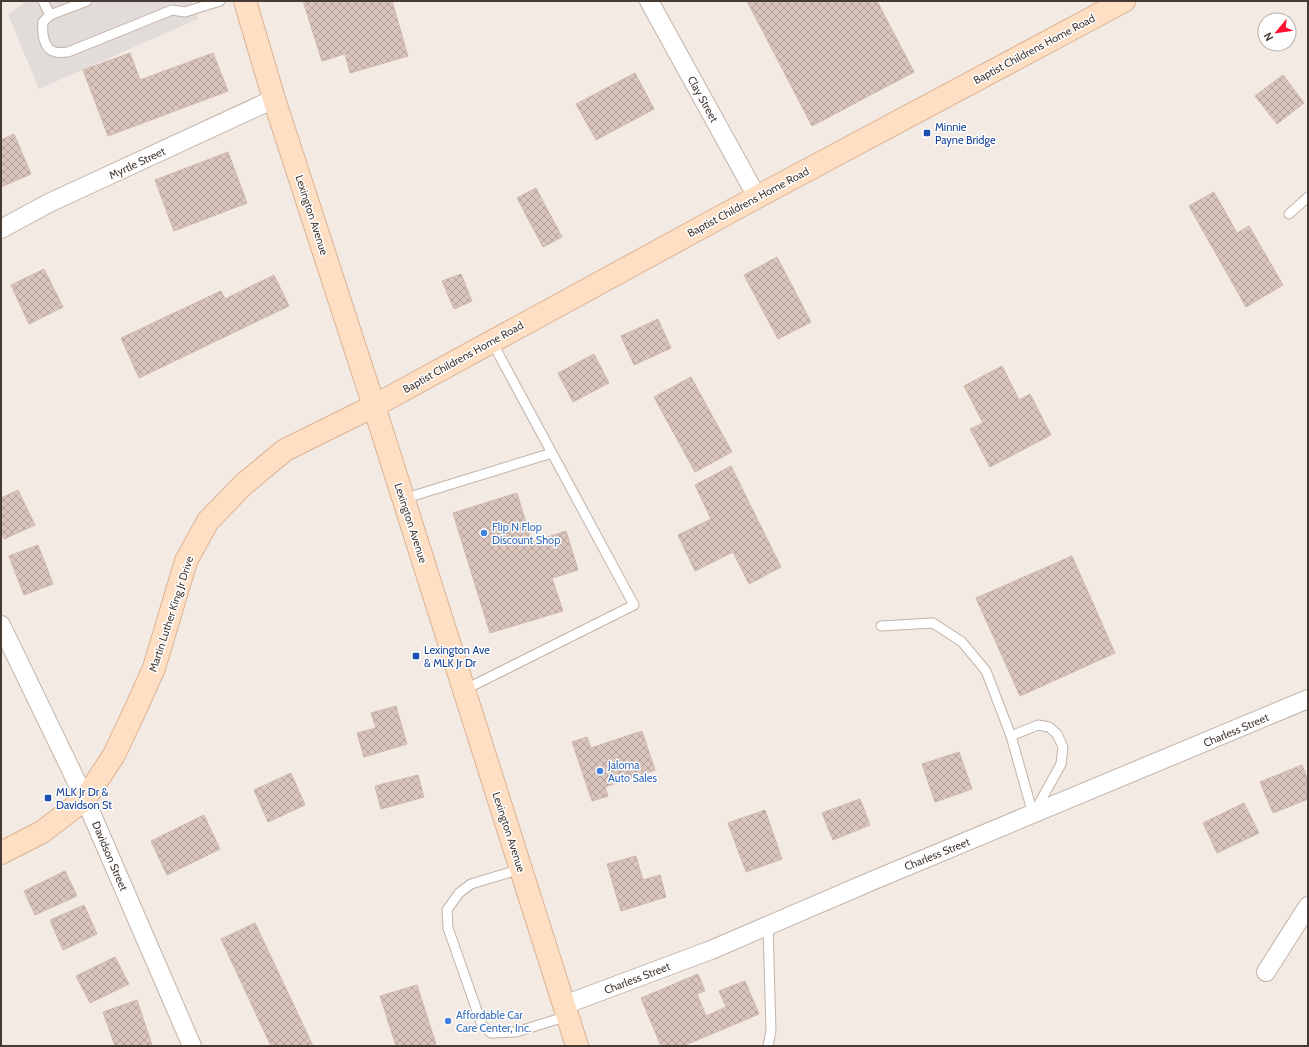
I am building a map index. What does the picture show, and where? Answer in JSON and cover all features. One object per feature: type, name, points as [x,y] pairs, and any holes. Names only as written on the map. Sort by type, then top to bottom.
[{"type":"street","name":"Lexington Avenue","points":[[245,1],[274,99],[374,406],[577,1046]]},
{"type":"street","name":"Clay Street","points":[[649,1],[757,197]]},
{"type":"street","name":"Baptist Childrens Home Road","points":[[374,406],[757,197],[1124,1]]},
{"type":"street","name":"Myrtle Street","points":[[1,229],[50,203],[274,99]]},
{"type":"street","name":"Martin Luther King Jr Drive","points":[[1,853],[42,832],[85,799],[114,755],[154,668],[186,561],[208,520],[244,484],[285,450],[374,406]]},
{"type":"street","name":"Davidson Street","points":[[1,625],[85,799],[192,1046]]},
{"type":"street","name":"Charless Street","points":[[566,1011],[874,880],[1308,699]]},
{"type":"street","points":[[1266,972],[1308,906]]},
{"type":"lane","points":[[43,1],[50,15]]},
{"type":"lane","points":[[87,1],[50,15],[42,22],[42,33],[48,48],[55,52],[68,52],[170,6],[185,12],[220,1]]},
{"type":"lane","points":[[1289,214],[1308,197]]},
{"type":"lane","points":[[464,690],[634,605],[492,342]]},
{"type":"lane","points":[[403,499],[552,453]]},
{"type":"lane","points":[[881,626],[933,624],[962,642],[986,671],[1011,736],[1033,814]]},
{"type":"lane","points":[[1011,736],[1038,725],[1049,727],[1057,734],[1063,747],[1061,764],[1033,814]]},
{"type":"lane","points":[[521,869],[471,884],[459,893],[447,910],[448,928],[482,1025],[491,1033],[516,1032],[566,1011]]},
{"type":"lane","points":[[768,926],[771,1031],[768,1046]]},
{"type":"shaded area","points":[[27,1],[191,1],[198,19],[39,89],[8,14]]},
{"type":"building","points":[[303,1],[392,1],[408,56],[350,73],[345,54],[322,61]]},
{"type":"building","points":[[747,1],[877,1],[914,72],[812,126]]},
{"type":"building","points":[[130,53],[140,80],[213,53],[228,91],[108,136],[83,70]]},
{"type":"building","points":[[635,73],[654,109],[596,140],[576,104]]},
{"type":"building","points":[[1283,75],[1304,103],[1277,124],[1255,96]]},
{"type":"building","points":[[14,134],[31,174],[1,187],[1,140]]},
{"type":"building","points":[[228,152],[247,203],[174,231],[155,180]]},
{"type":"building","points":[[536,188],[562,237],[543,247],[517,198]]},
{"type":"building","points":[[1214,192],[1237,233],[1249,226],[1283,285],[1246,307],[1189,206]]},
{"type":"building","points":[[777,257],[811,322],[778,339],[744,275]]},
{"type":"building","points":[[44,269],[63,307],[29,324],[11,285]]},
{"type":"building","points":[[461,274],[472,301],[454,309],[442,281]]},
{"type":"building","points":[[274,275],[289,306],[139,378],[121,338],[221,291],[225,299]]},
{"type":"building","points":[[658,319],[671,348],[634,365],[621,336]]},
{"type":"building","points":[[594,354],[609,383],[573,402],[558,373]]},
{"type":"building","points":[[1002,366],[1019,400],[1030,394],[1051,435],[990,467],[970,429],[983,423],[964,386]]},
{"type":"building","points":[[691,377],[732,452],[695,472],[654,397]]},
{"type":"building","points":[[731,466],[781,567],[749,584],[733,552],[695,571],[678,535],[711,519],[695,485]]},
{"type":"building","points":[[18,490],[35,525],[4,539],[1,532],[1,498]]},
{"type":"building","points":[[517,493],[532,542],[566,531],[578,570],[552,578],[563,611],[490,633],[453,513]]},
{"type":"building","points":[[38,545],[53,584],[24,595],[9,556]]},
{"type":"building","points":[[1072,556],[1115,653],[1020,696],[976,598]]},
{"type":"building","points":[[396,706],[407,744],[364,757],[357,733],[376,728],[371,713]]},
{"type":"building","points":[[642,731],[655,770],[605,787],[608,796],[592,801],[572,742],[587,737],[591,748]]},
{"type":"building","points":[[959,752],[972,789],[935,802],[922,764]]},
{"type":"building","points":[[1302,765],[1308,780],[1308,799],[1273,813],[1260,782]]},
{"type":"building","points":[[291,773],[305,805],[268,822],[254,790]]},
{"type":"building","points":[[418,775],[424,797],[381,809],[375,786]]},
{"type":"building","points":[[860,799],[870,825],[833,840],[822,813]]},
{"type":"building","points":[[1244,803],[1259,833],[1217,853],[1203,823]]},
{"type":"building","points":[[765,810],[782,859],[746,872],[728,823]]},
{"type":"building","points":[[204,815],[220,849],[167,875],[151,841]]},
{"type":"building","points":[[636,856],[643,880],[660,875],[666,897],[621,911],[607,864]]},
{"type":"building","points":[[65,871],[77,896],[35,915],[24,891]]},
{"type":"building","points":[[84,905],[97,934],[63,950],[50,920]]},
{"type":"building","points":[[255,923],[313,1046],[271,1046],[221,939]]},
{"type":"building","points":[[115,957],[129,984],[90,1003],[76,976]]},
{"type":"building","points":[[698,974],[705,991],[697,994],[706,1016],[726,1007],[719,991],[745,981],[759,1014],[683,1046],[661,1046],[641,998]]},
{"type":"building","points":[[417,985],[436,1044],[429,1046],[396,1046],[380,996]]},
{"type":"building","points":[[137,1000],[152,1045],[115,1046],[103,1012]]},
{"type":"place","name":"Minnie Payne Bridge","points":[[927,133]]},
{"type":"place","name":"Flip N Flop Discount Shop","points":[[484,533]]},
{"type":"place","name":"Lexington Ave & MLK Jr Dr","points":[[416,656]]},
{"type":"place","name":"Jaloma Auto Sales","points":[[600,771]]},
{"type":"place","name":"MLK Jr Dr & Davidson St","points":[[48,798]]},
{"type":"place","name":"Affordable Car Care Center, Inc.","points":[[448,1021]]}]
